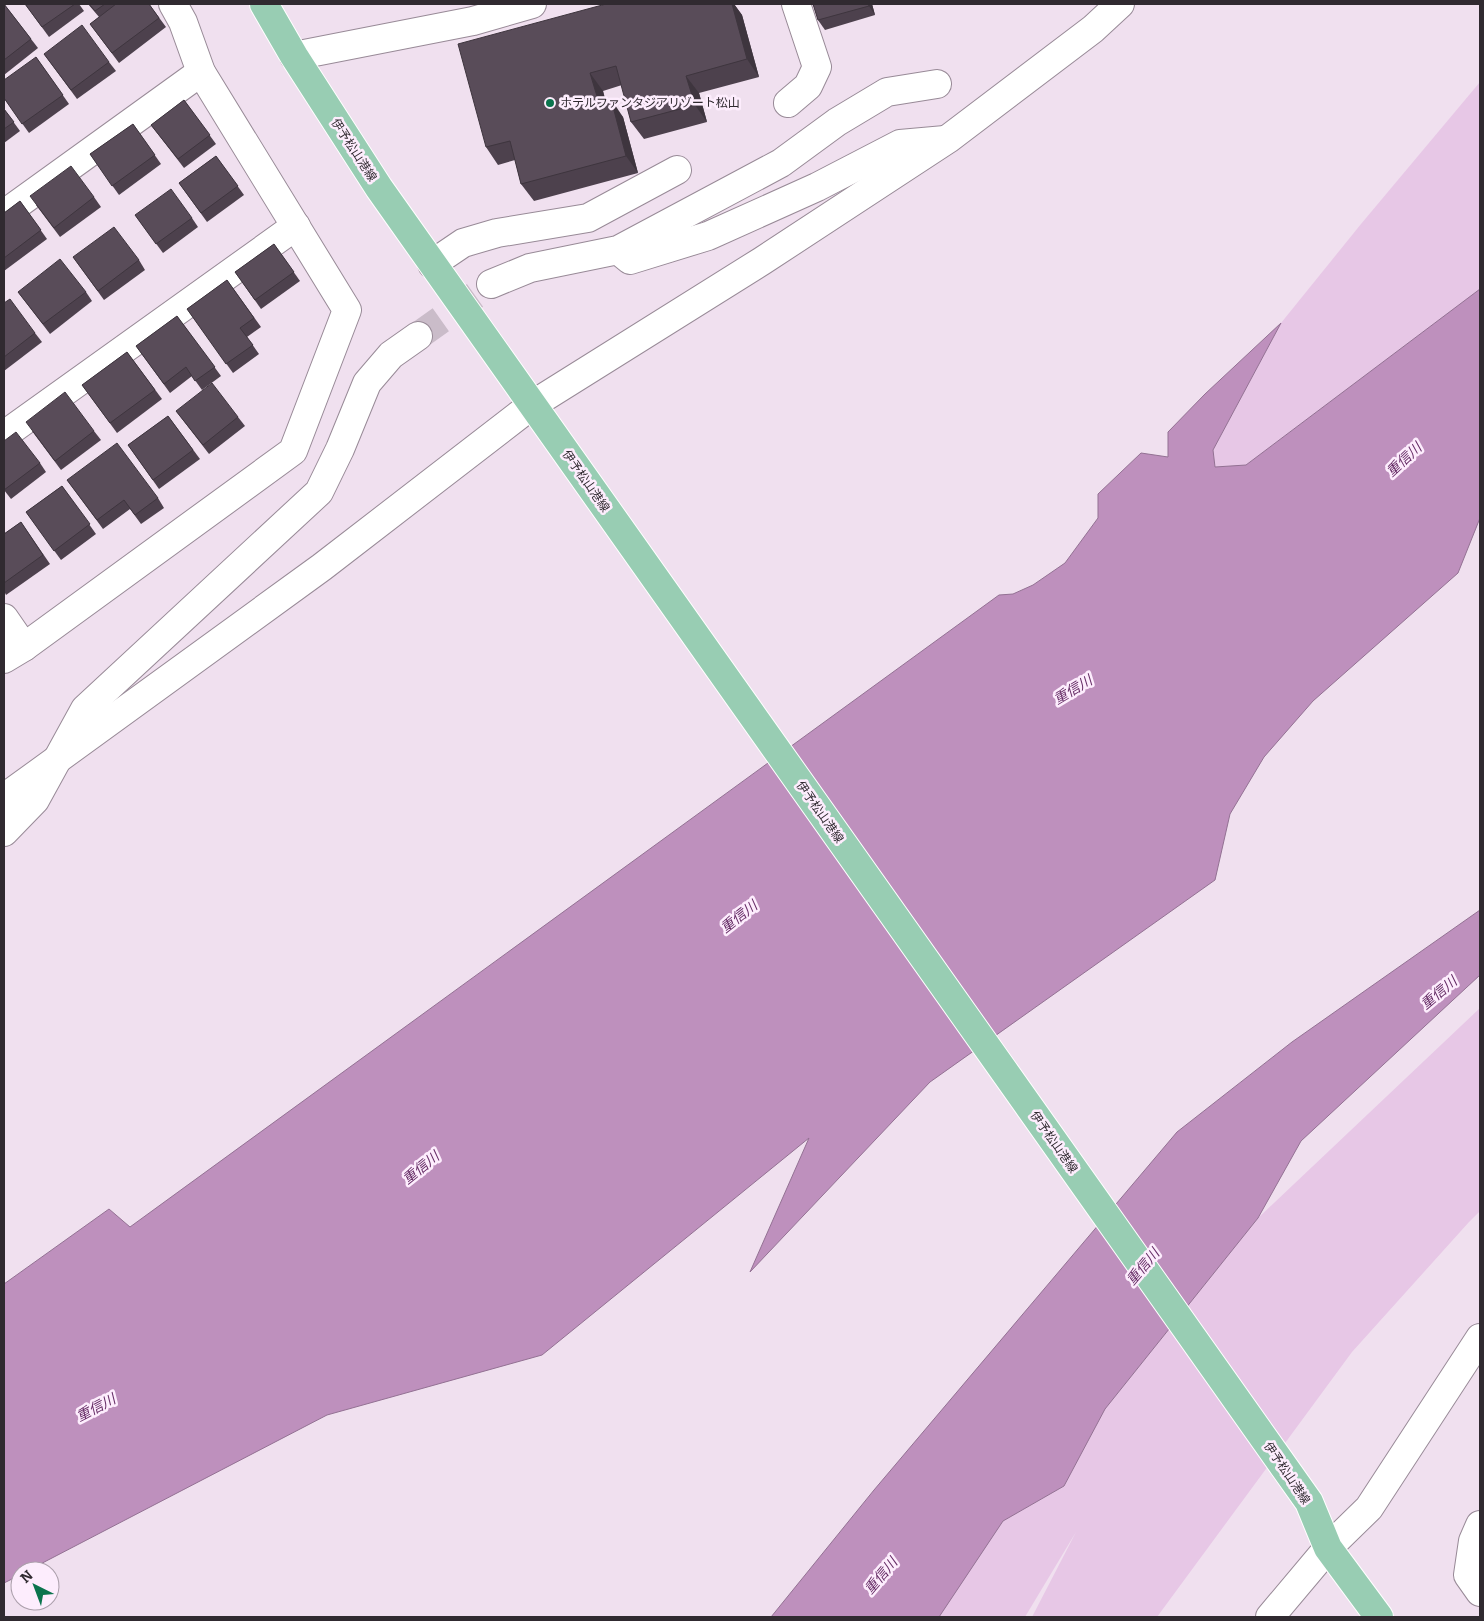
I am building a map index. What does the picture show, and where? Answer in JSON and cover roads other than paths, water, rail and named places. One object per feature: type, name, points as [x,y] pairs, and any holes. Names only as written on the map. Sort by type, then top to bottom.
[{"type":"main road","name":"伊予松山港線","points":[[264,4],[294,56],[351,146],[432,264],[1309,1502],[1328,1548],[1379,1617]]},
{"type":"street","points":[[4,618],[14,653],[293,451],[347,310],[202,72],[183,22],[173,4]]},
{"type":"street","points":[[294,56],[473,22],[532,4]]},
{"type":"street","points":[[788,103],[808,86],[817,68],[796,4]]},
{"type":"street","points":[[4,798],[322,567],[762,261],[948,140],[1093,28],[1120,4]]},
{"type":"street","points":[[4,214],[202,72]]},
{"type":"street","points":[[491,284],[530,268],[618,250],[781,163],[837,122],[887,92],[937,84]]},
{"type":"street","points":[[618,250],[630,260],[708,236],[817,187],[900,144],[948,140]]},
{"type":"street","points":[[432,264],[463,243],[488,236],[588,218],[677,170]]},
{"type":"street","points":[[4,434],[296,226]]},
{"type":"street","points":[[4,832],[35,800],[85,709],[319,492],[340,449],[367,383],[391,355],[418,336]]},
{"type":"street","points":[[1270,1617],[1328,1548],[1369,1508],[1480,1338]]},
{"type":"street","points":[[1480,1525],[1473,1541],[1468,1575],[1480,1592]]},
{"type":"water","name":"重信川","points":[[1480,289],[1480,518],[1458,573],[1313,701],[1264,757],[1230,814],[1215,880],[930,1082],[750,1272],[809,1138],[542,1355],[327,1415],[46,1561],[10,1561],[10,1580],[4,1583],[4,1284],[109,1209],[130,1227],[999,595],[1013,594],[1033,585],[1065,563],[1098,518],[1098,494],[1141,453],[1168,457],[1168,432],[1205,394],[1281,323],[1213,450],[1215,467],[1246,465]]},
{"type":"water","name":"重信川","points":[[1480,910],[1480,975],[1301,1141],[1258,1218],[1105,1409],[1064,1486],[1003,1521],[939,1617],[771,1617],[874,1490],[1177,1132],[1292,1042]]},
{"type":"tunnel","points":[[418,336],[491,284]]},
{"type":"place","name":"ホテルファンタジアリゾート松山","points":[[550,103]]}]
